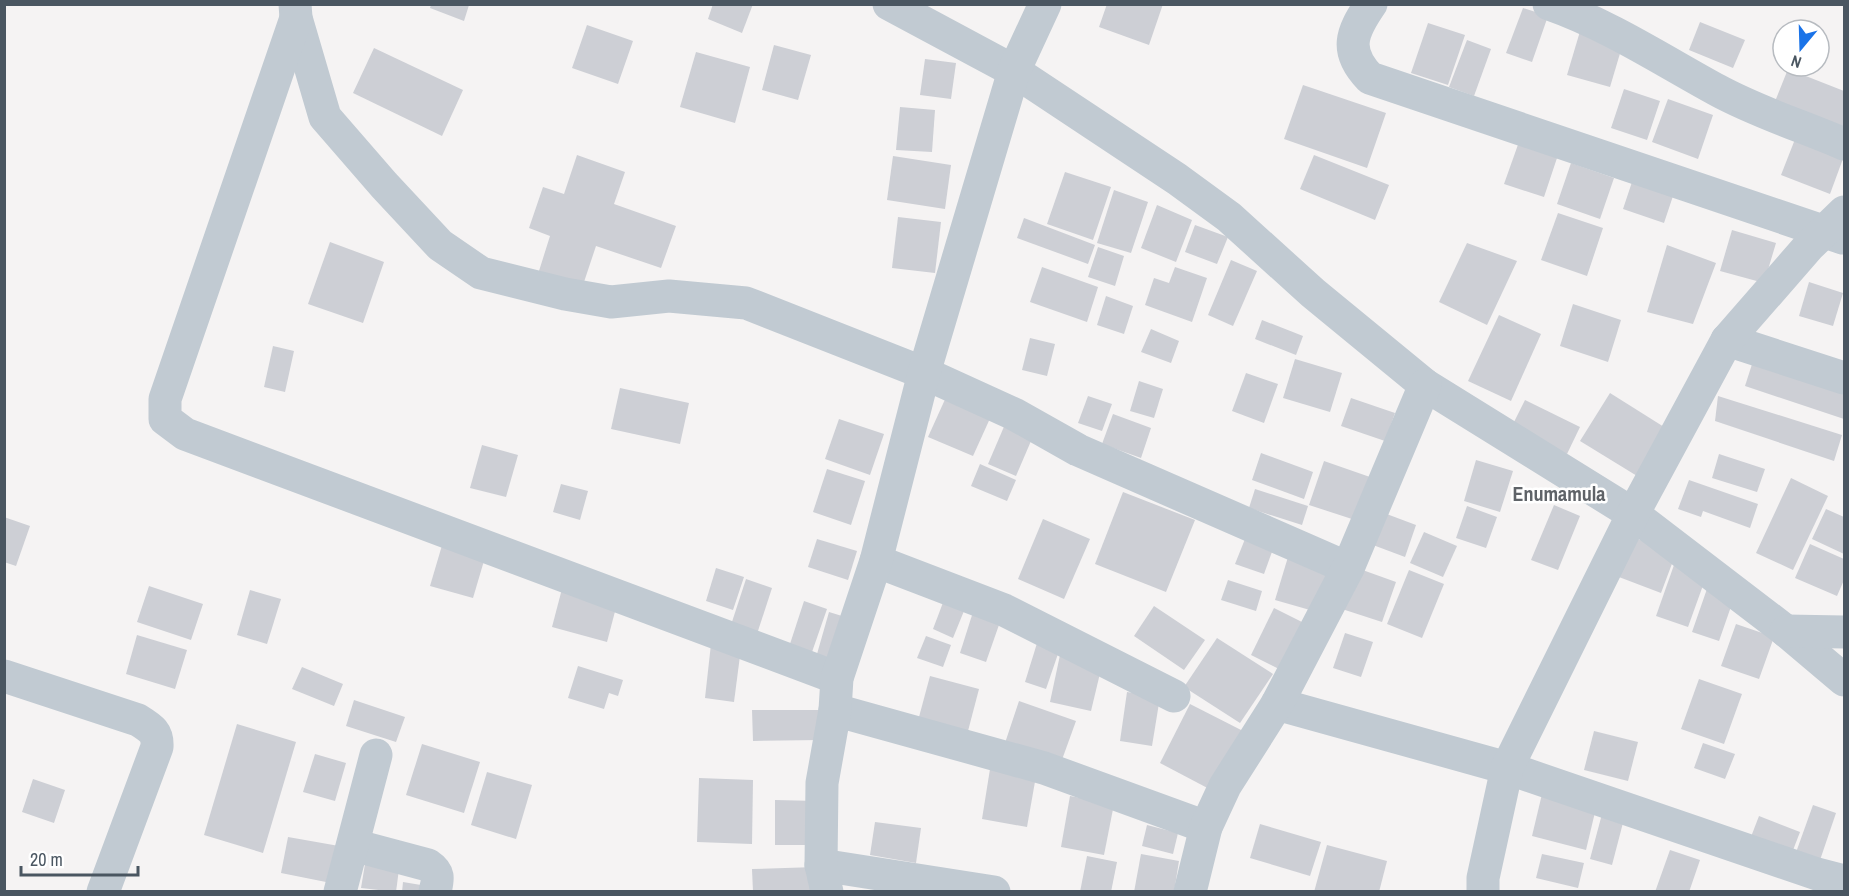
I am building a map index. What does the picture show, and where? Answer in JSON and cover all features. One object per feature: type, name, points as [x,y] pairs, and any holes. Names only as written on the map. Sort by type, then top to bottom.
[{"type":"street","points":[[889,4],[1014,71],[1229,217],[1313,293],[1425,385],[1633,514],[1786,631],[1845,680]]},
{"type":"street","points":[[994,891],[824,878],[822,783],[836,710],[837,678],[876,561],[924,373],[1014,71],[1045,4]]},
{"type":"street","points":[[1371,4],[1354,37],[1352,54],[1370,78],[1838,228],[1727,340],[1633,514],[1507,768],[1483,878],[1483,891]]},
{"type":"street","points":[[1549,4],[1626,38],[1719,91],[1845,144]]},
{"type":"street","points":[[296,11],[325,117],[440,245],[481,273],[565,294],[611,302],[669,296],[746,303],[924,373],[1014,414],[1078,450],[1348,568]]},
{"type":"street","points":[[296,11],[165,399],[165,419],[185,434],[837,678]]},
{"type":"street","points":[[1727,340],[1845,378]]},
{"type":"street","points":[[1190,891],[1206,828],[1225,786],[1276,704],[1348,568],[1425,385]]},
{"type":"street","points":[[876,561],[1004,610],[1174,696]]},
{"type":"street","points":[[1786,631],[1845,632]]},
{"type":"street","points":[[4,676],[138,720],[152,728],[158,737],[157,747],[103,891]]},
{"type":"street","points":[[1276,704],[1507,768],[1817,874],[1845,880]]},
{"type":"street","points":[[836,710],[1044,768],[1206,828]]},
{"type":"street","points":[[340,891],[376,755]]},
{"type":"street","points":[[353,845],[428,865],[436,870],[438,877],[435,891]]},
{"type":"building","points":[[713,4],[753,4],[742,33],[708,19]]},
{"type":"building","points":[[1107,4],[1163,4],[1149,45],[1099,27]]},
{"type":"building","points":[[431,5],[469,5],[464,21],[430,8]]},
{"type":"building","points":[[1523,8],[1548,16],[1532,62],[1506,53]]},
{"type":"building","points":[[1700,22],[1745,40],[1733,68],[1689,50]]},
{"type":"building","points":[[1428,23],[1465,35],[1448,85],[1411,73]]},
{"type":"building","points":[[587,25],[633,41],[618,84],[572,68]]},
{"type":"building","points":[[1581,28],[1624,40],[1610,87],[1567,75]]},
{"type":"building","points":[[1467,40],[1491,49],[1474,96],[1449,87]]},
{"type":"building","points":[[774,45],[811,55],[798,100],[762,90]]},
{"type":"building","points":[[374,48],[463,90],[442,136],[353,93]]},
{"type":"building","points":[[696,52],[750,67],[735,123],[680,107]]},
{"type":"building","points":[[925,59],[956,63],[951,99],[920,95]]},
{"type":"building","points":[[1784,78],[1811,78],[1844,91],[1844,132],[1774,104]]},
{"type":"building","points":[[1303,85],[1386,113],[1367,168],[1284,139]]},
{"type":"building","points":[[1624,89],[1660,101],[1647,140],[1611,128]]},
{"type":"building","points":[[1668,99],[1713,115],[1698,159],[1652,142]]},
{"type":"building","points":[[900,107],[935,110],[932,152],[896,150]]},
{"type":"building","points":[[1799,129],[1844,156],[1830,194],[1781,175]]},
{"type":"building","points":[[1520,139],[1559,152],[1544,197],[1504,184]]},
{"type":"building","points":[[577,155],[625,172],[614,204],[676,226],[661,268],[596,246],[583,285],[539,271],[550,236],[529,228],[543,187],[564,194]]},
{"type":"building","points":[[1314,155],[1389,185],[1375,220],[1300,189]]},
{"type":"building","points":[[893,156],[951,165],[945,209],[887,200]]},
{"type":"building","points":[[1571,163],[1614,178],[1600,219],[1557,204]]},
{"type":"building","points":[[1065,172],[1111,187],[1093,240],[1047,224]]},
{"type":"building","points":[[1633,179],[1674,193],[1664,223],[1623,209]]},
{"type":"building","points":[[1114,190],[1148,202],[1131,253],[1097,243]]},
{"type":"building","points":[[1157,205],[1192,220],[1176,262],[1141,248]]},
{"type":"building","points":[[1558,213],[1603,228],[1587,276],[1541,260]]},
{"type":"building","points":[[898,217],[941,222],[935,273],[892,268]]},
{"type":"building","points":[[1024,218],[1095,245],[1088,264],[1017,238]]},
{"type":"building","points":[[1195,225],[1228,237],[1217,264],[1185,252]]},
{"type":"building","points":[[1732,230],[1776,243],[1764,283],[1720,271]]},
{"type":"building","points":[[330,242],[384,262],[363,323],[308,304]]},
{"type":"building","points":[[1467,243],[1517,261],[1487,325],[1439,302]]},
{"type":"building","points":[[1667,245],[1716,263],[1693,324],[1647,312]]},
{"type":"building","points":[[1098,247],[1124,256],[1115,286],[1088,277]]},
{"type":"building","points":[[1231,260],[1257,271],[1233,326],[1208,315]]},
{"type":"building","points":[[1042,267],[1098,287],[1087,322],[1030,302]]},
{"type":"building","points":[[1175,267],[1207,278],[1192,322],[1145,305],[1154,278],[1169,283]]},
{"type":"building","points":[[1809,282],[1843,293],[1833,326],[1799,316]]},
{"type":"building","points":[[1106,296],[1133,306],[1124,334],[1097,325]]},
{"type":"building","points":[[1573,304],[1621,320],[1608,362],[1560,346]]},
{"type":"building","points":[[1499,315],[1541,334],[1511,401],[1468,381]]},
{"type":"building","points":[[1262,320],[1303,336],[1296,355],[1255,339]]},
{"type":"building","points":[[1151,329],[1179,341],[1171,363],[1141,352]]},
{"type":"building","points":[[1030,338],[1055,344],[1047,376],[1022,370]]},
{"type":"building","points":[[273,346],[294,351],[285,392],[264,387]]},
{"type":"building","points":[[1754,358],[1844,388],[1844,419],[1745,386]]},
{"type":"building","points":[[1295,359],[1342,373],[1330,412],[1283,398]]},
{"type":"building","points":[[1246,373],[1278,384],[1264,423],[1232,411]]},
{"type":"building","points":[[1139,381],[1163,389],[1154,418],[1130,411]]},
{"type":"building","points":[[620,388],[689,403],[680,444],[611,429]]},
{"type":"building","points":[[1610,393],[1672,432],[1642,479],[1580,441]]},
{"type":"building","points":[[947,395],[992,414],[973,456],[928,437]]},
{"type":"building","points":[[1088,396],[1112,404],[1102,431],[1078,423]]},
{"type":"building","points":[[1718,396],[1842,435],[1834,461],[1715,421]]},
{"type":"building","points":[[1351,398],[1395,413],[1385,441],[1341,426]]},
{"type":"building","points":[[1525,400],[1580,427],[1567,454],[1511,428]]},
{"type":"building","points":[[1113,414],[1151,428],[1141,458],[1102,444]]},
{"type":"building","points":[[839,419],[884,434],[870,475],[825,459]]},
{"type":"building","points":[[1006,422],[1034,434],[1016,476],[988,464]]},
{"type":"building","points":[[482,445],[518,455],[506,497],[470,488]]},
{"type":"building","points":[[1261,453],[1313,472],[1304,499],[1252,480]]},
{"type":"building","points":[[1719,454],[1765,469],[1757,492],[1712,478]]},
{"type":"building","points":[[1476,460],[1513,471],[1500,512],[1464,501]]},
{"type":"building","points":[[1324,461],[1370,477],[1355,520],[1309,505]]},
{"type":"building","points":[[980,464],[1016,480],[1007,501],[971,486]]},
{"type":"building","points":[[827,469],[865,481],[851,525],[813,512]]},
{"type":"building","points":[[1791,478],[1828,496],[1793,570],[1756,553]]},
{"type":"building","points":[[1689,480],[1758,504],[1750,528],[1703,511],[1701,517],[1678,509]]},
{"type":"building","points":[[561,484],[588,491],[580,520],[553,512]]},
{"type":"building","points":[[1255,489],[1308,506],[1302,525],[1249,508]]},
{"type":"building","points":[[1123,492],[1195,520],[1166,592],[1095,564]]},
{"type":"building","points":[[1554,505],[1580,516],[1558,570],[1531,560]]},
{"type":"building","points":[[1467,506],[1497,517],[1486,548],[1456,538]]},
{"type":"building","points":[[1826,509],[1844,517],[1844,554],[1812,539]]},
{"type":"building","points":[[1384,513],[1416,525],[1405,557],[1373,545]]},
{"type":"building","points":[[4,517],[30,526],[16,566],[4,562]]},
{"type":"building","points":[[1043,519],[1090,539],[1064,599],[1018,579]]},
{"type":"building","points":[[1424,532],[1457,546],[1443,577],[1410,563]]},
{"type":"building","points":[[1627,535],[1676,553],[1661,593],[1611,574]]},
{"type":"building","points":[[817,539],[857,551],[848,580],[808,567]]},
{"type":"building","points":[[1245,539],[1273,549],[1264,574],[1235,564]]},
{"type":"building","points":[[443,542],[486,554],[473,598],[430,586]]},
{"type":"building","points":[[1810,544],[1844,559],[1844,580],[1837,596],[1795,578]]},
{"type":"building","points":[[1288,557],[1330,570],[1317,612],[1275,600]]},
{"type":"building","points":[[1674,565],[1706,577],[1688,627],[1656,616]]},
{"type":"building","points":[[716,568],[744,577],[733,610],[706,601]]},
{"type":"building","points":[[1357,568],[1396,582],[1382,622],[1342,609]]},
{"type":"building","points":[[1409,570],[1444,584],[1422,638],[1387,624]]},
{"type":"building","points":[[746,579],[772,588],[756,637],[730,628]]},
{"type":"building","points":[[1228,580],[1262,591],[1256,611],[1221,600]]},
{"type":"building","points":[[563,585],[618,600],[607,642],[552,627]]},
{"type":"building","points":[[149,586],[203,604],[191,640],[137,622]]},
{"type":"building","points":[[1708,586],[1735,595],[1719,641],[1692,632]]},
{"type":"building","points":[[250,590],[281,599],[267,644],[237,635]]},
{"type":"building","points":[[947,592],[968,601],[953,638],[933,629]]},
{"type":"building","points":[[804,601],[827,609],[812,652],[790,644]]},
{"type":"building","points":[[1154,606],[1205,640],[1184,670],[1134,636]]},
{"type":"building","points":[[1274,608],[1308,625],[1285,672],[1251,655]]},
{"type":"building","points":[[829,612],[842,616],[830,658],[817,654]]},
{"type":"building","points":[[973,612],[1000,622],[986,662],[960,653]]},
{"type":"building","points":[[1736,624],[1774,637],[1759,679],[1721,666]]},
{"type":"building","points":[[1345,633],[1373,642],[1361,677],[1333,668]]},
{"type":"building","points":[[137,635],[187,650],[175,689],[126,674]]},
{"type":"building","points":[[926,636],[951,645],[943,667],[917,658]]},
{"type":"building","points":[[1217,638],[1273,674],[1240,723],[1184,687]]},
{"type":"building","points":[[1038,640],[1060,648],[1046,689],[1025,682]]},
{"type":"building","points":[[711,644],[741,648],[734,702],[705,698]]},
{"type":"building","points":[[1060,655],[1102,665],[1091,711],[1050,702]]},
{"type":"building","points":[[578,666],[623,680],[618,696],[609,693],[604,709],[568,698]]},
{"type":"building","points":[[302,667],[343,684],[334,706],[292,689]]},
{"type":"building","points":[[930,676],[979,689],[968,731],[919,717]]},
{"type":"building","points":[[1699,679],[1742,694],[1724,744],[1681,729]]},
{"type":"building","points":[[1127,692],[1160,697],[1152,746],[1120,741]]},
{"type":"building","points":[[354,700],[405,717],[396,742],[346,726]]},
{"type":"building","points":[[1019,701],[1076,721],[1059,768],[1003,749]]},
{"type":"building","points":[[1190,704],[1245,732],[1215,792],[1160,763]]},
{"type":"building","points":[[752,710],[820,710],[821,740],[753,741]]},
{"type":"building","points":[[237,724],[296,742],[263,853],[204,835]]},
{"type":"building","points":[[1594,731],[1638,742],[1628,781],[1584,770]]},
{"type":"building","points":[[1703,743],[1735,754],[1725,779],[1694,768]]},
{"type":"building","points":[[422,744],[480,762],[464,813],[406,795]]},
{"type":"building","points":[[315,754],[346,763],[335,801],[303,792]]},
{"type":"building","points":[[990,769],[1036,776],[1027,827],[982,819]]},
{"type":"building","points":[[487,772],[532,785],[516,839],[471,825]]},
{"type":"building","points":[[699,778],[753,780],[752,844],[697,842]]},
{"type":"building","points":[[33,779],[65,790],[54,823],[22,812]]},
{"type":"building","points":[[1542,794],[1596,808],[1586,850],[1532,836]]},
{"type":"building","points":[[1070,796],[1114,804],[1104,855],[1061,847]]},
{"type":"building","points":[[775,800],[818,801],[819,845],[775,845]]},
{"type":"building","points":[[1813,805],[1836,813],[1818,866],[1794,858]]},
{"type":"building","points":[[1602,814],[1624,819],[1612,865],[1590,859]]},
{"type":"building","points":[[1759,816],[1800,832],[1790,858],[1749,842]]},
{"type":"building","points":[[875,822],[921,828],[916,863],[870,855]]},
{"type":"building","points":[[1260,824],[1321,842],[1310,876],[1250,858]]},
{"type":"building","points":[[1147,825],[1178,833],[1173,854],[1142,846]]},
{"type":"building","points":[[288,837],[339,846],[331,883],[281,873]]},
{"type":"building","points":[[1327,845],[1387,861],[1379,892],[1314,892]]},
{"type":"building","points":[[1670,850],[1700,860],[1689,892],[1655,892]]},
{"type":"building","points":[[1141,854],[1179,861],[1174,892],[1134,892]]},
{"type":"building","points":[[1542,854],[1584,863],[1578,888],[1536,878]]},
{"type":"building","points":[[1087,856],[1117,862],[1111,892],[1080,892]]},
{"type":"building","points":[[365,864],[399,869],[396,892],[361,888]]},
{"type":"building","points":[[816,867],[817,892],[753,892],[752,869]]},
{"type":"building","points":[[403,882],[427,886],[426,892],[402,892]]},
{"type":"district","name":"Enumamula","points":[[1559,493]]}]
